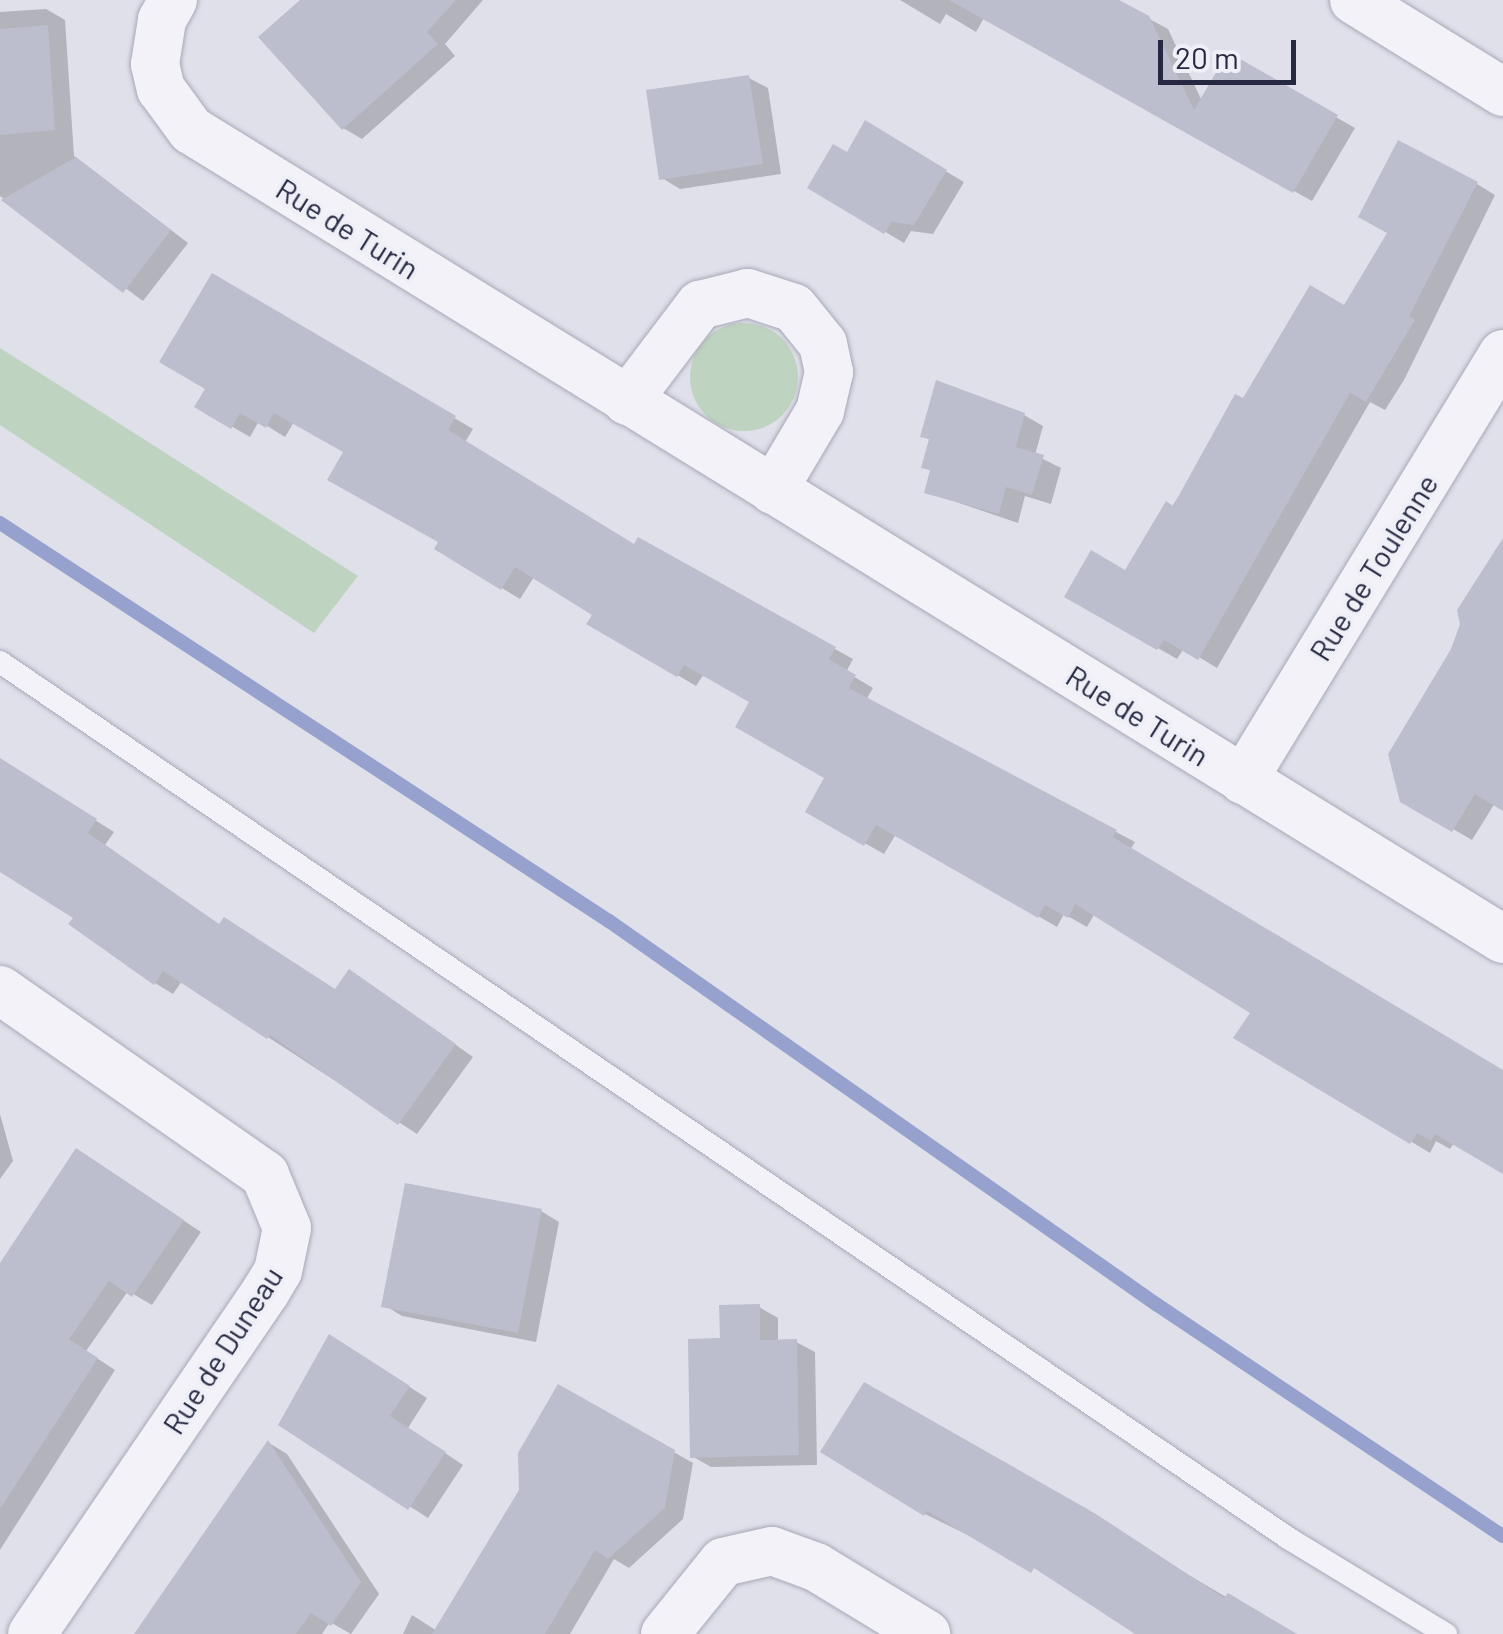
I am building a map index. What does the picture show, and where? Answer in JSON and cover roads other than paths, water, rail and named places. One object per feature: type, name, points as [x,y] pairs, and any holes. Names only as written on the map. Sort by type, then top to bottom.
[{"type":"street","name":"Rue de Turin","points":[[173,0],[162,20],[155,64],[161,89],[191,130],[1503,939]]},
{"type":"street","points":[[1354,0],[1503,92]]},
{"type":"street","points":[[628,401],[700,305],[748,293],[794,308],[822,344],[828,372],[820,411],[773,490]]},
{"type":"street","name":"Rue de Toulenne","points":[[1243,780],[1503,354]]},
{"type":"street","name":"Rue de Duneau","points":[[0,990],[265,1175],[287,1228],[278,1271],[266,1291],[32,1634]]},
{"type":"street","points":[[665,1634],[723,1562],[772,1551],[816,1567],[926,1634]]},
{"type":"lane","points":[[0,662],[1288,1538],[1446,1634]]},
{"type":"waterway","points":[[0,523],[609,921],[1156,1304],[1503,1536]]}]
